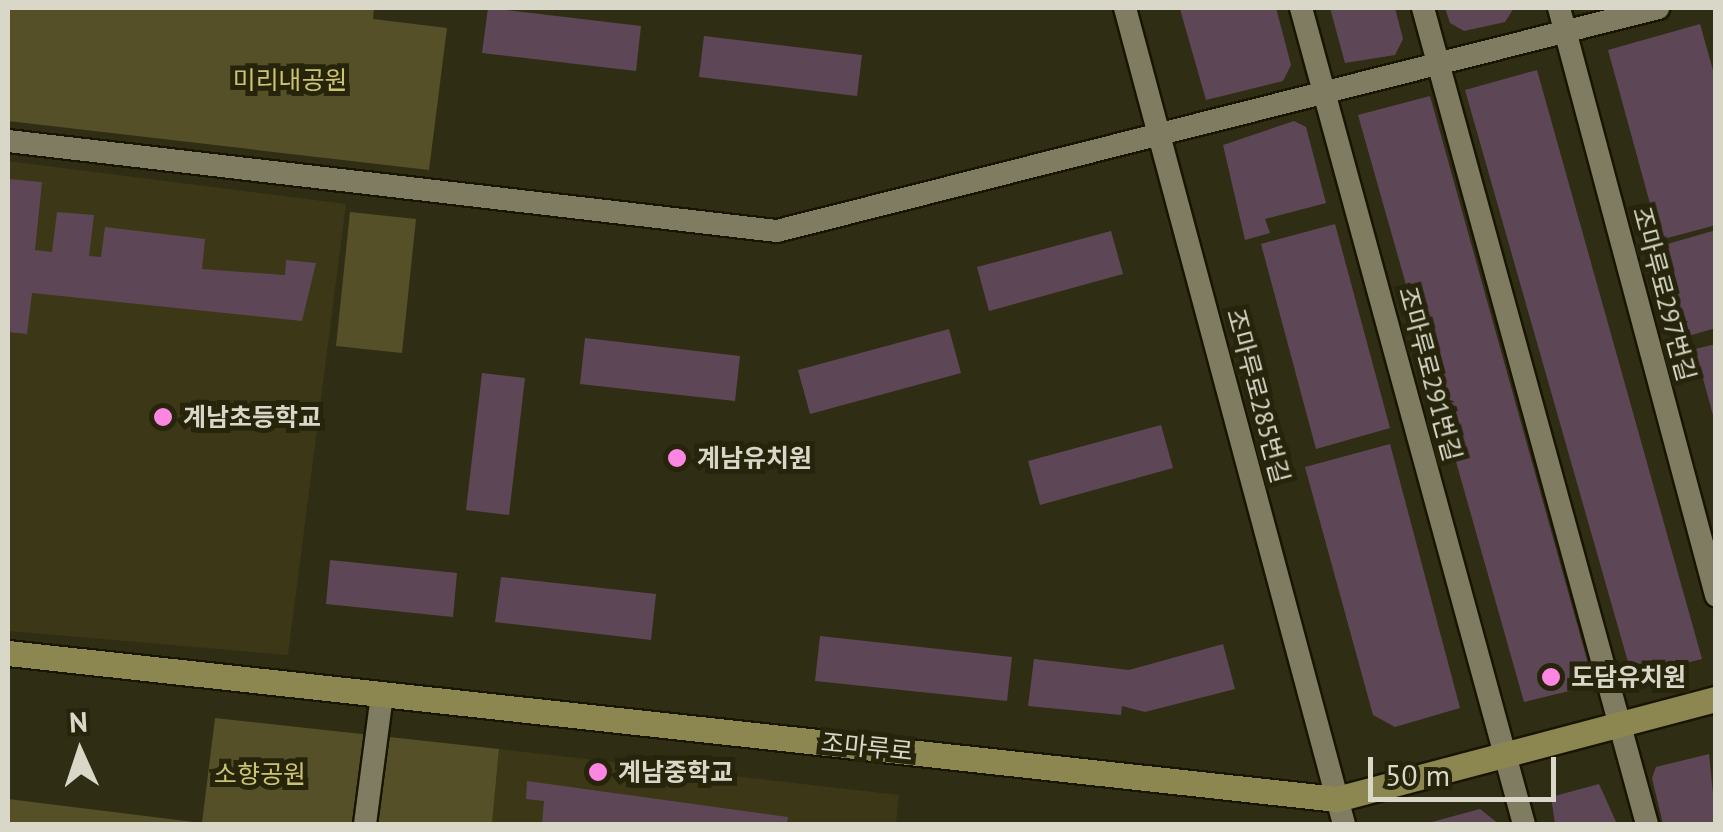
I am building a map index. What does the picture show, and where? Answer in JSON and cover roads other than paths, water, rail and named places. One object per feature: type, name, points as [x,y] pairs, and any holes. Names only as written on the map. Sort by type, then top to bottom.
[{"type":"street","name":"조마루로285번길","points":[[1124,8],[1344,824]]},
{"type":"street","name":"조마루로291번길","points":[[1301,8],[1524,824]]},
{"type":"street","points":[[1423,8],[1647,824]]},
{"type":"street","name":"조마루로297번길","points":[[1559,8],[1716,595]]},
{"type":"street","points":[[8,141],[777,232],[1658,8]]},
{"type":"street","name":"조마루로","points":[[8,652],[1338,798],[1716,699]]},
{"type":"street","points":[[365,824],[382,694]]},
{"type":"place","name":"계남초등학교","points":[[163,417]]},
{"type":"place","name":"계남유치원","points":[[677,458]]},
{"type":"place","name":"도담유치원","points":[[1551,677]]},
{"type":"place","name":"계남중학교","points":[[598,772]]},
{"type":"park label","name":"미리내공원","points":[[290,80]]},
{"type":"park label","name":"소향공원","points":[[260,774]]}]
